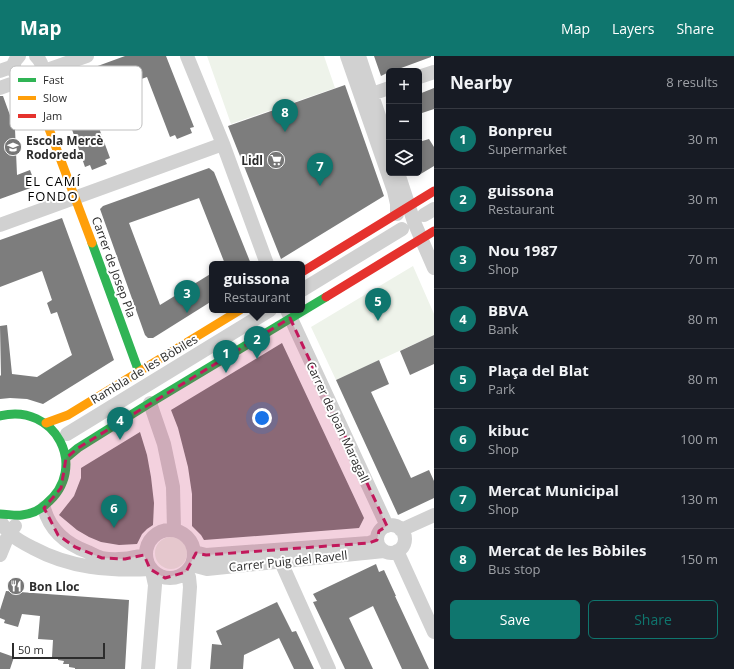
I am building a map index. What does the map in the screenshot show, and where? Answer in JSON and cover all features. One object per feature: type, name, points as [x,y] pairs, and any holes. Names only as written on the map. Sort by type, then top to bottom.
[{"type":"main road","name":"Carrer de Josep Pla","points":[[50,130],[139,372]]},
{"type":"main road","points":[[305,270],[434,191]]},
{"type":"main road","points":[[305,304],[434,231]]},
{"type":"main road","name":"Rambla de les Bòbiles","points":[[46,423],[68,415],[235,313]]},
{"type":"main road","points":[[66,458],[78,448],[288,314]]},
{"type":"main road","points":[[0,416],[18,413],[34,417],[46,423],[56,434],[63,446],[66,458],[66,474],[61,488],[52,501],[44,508],[23,516],[7,516],[0,514]]},
{"type":"street","points":[[36,56],[41,63],[39,66]]},
{"type":"street","points":[[62,66],[87,56]]},
{"type":"street","points":[[188,56],[223,144],[266,261]]},
{"type":"street","points":[[347,56],[394,192],[397,204],[397,214]]},
{"type":"street","points":[[359,56],[387,140]]},
{"type":"street","points":[[0,71],[16,61]]},
{"type":"street","points":[[422,76],[434,72]]},
{"type":"street","points":[[0,88],[10,85]]},
{"type":"street","points":[[372,94],[386,89]]},
{"type":"street","points":[[0,225],[223,144]]},
{"type":"street","points":[[399,176],[421,239],[434,268]]},
{"type":"street","points":[[305,288],[402,229]]},
{"type":"street","name":"Rambla de les Bòbiles","points":[[67,434],[265,313]]},
{"type":"street","name":"Carrer de Joan Maragall","points":[[288,314],[387,526]]},
{"type":"street","points":[[150,403],[164,444],[173,487],[174,529]]},
{"type":"street","points":[[44,508],[48,522],[58,535],[76,547],[102,558],[125,559],[145,555]]},
{"type":"street","points":[[403,534],[434,515]]},
{"type":"street","points":[[0,556],[9,533],[23,516]]},
{"type":"street","points":[[0,521],[9,533],[24,544],[68,563],[99,569],[151,570],[165,578],[173,578],[180,576],[191,563]]},
{"type":"street","points":[[386,548],[403,546],[403,534],[395,526],[387,526],[379,531],[386,548],[434,632]]},
{"type":"street","points":[[403,534],[434,526]]},
{"type":"street","points":[[148,669],[155,585],[145,555],[146,548],[149,541],[154,536],[166,529],[174,529],[182,532],[193,544],[189,577],[190,587],[184,669]]},
{"type":"street","name":"Carrer Puig del Ravell","points":[[191,563],[206,555],[369,543],[386,548]]},
{"type":"street","name":"Carrer Puig del Ravell","points":[[191,563],[207,569],[281,562],[386,548]]},
{"type":"street","points":[[281,562],[329,669]]},
{"type":"highlighted area","points":[[290,318],[387,526],[379,531],[377,540],[369,543],[206,555],[196,553],[186,572],[165,578],[150,569],[144,555],[125,559],[102,558],[75,547],[58,535],[44,508],[61,488],[66,458],[78,448]]},
{"type":"shaded area","points":[[207,56],[324,56],[335,88],[231,124]]},
{"type":"shaded area","points":[[413,266],[434,314],[434,335],[336,380],[311,327]]},
{"type":"shaded area","points":[[168,537],[174,537],[184,544],[187,553],[186,559],[180,566],[174,569],[168,569],[158,562],[155,556],[155,550],[162,540]]},
{"type":"building","points":[[125,56],[166,56],[194,127],[190,128],[192,133],[177,139],[175,135],[170,137],[147,77],[142,79],[142,66],[98,66]]},
{"type":"building","points":[[374,56],[431,56],[401,68],[386,68],[386,74],[381,76]]},
{"type":"building","points":[[345,85],[384,196],[281,259],[228,126]]},
{"type":"building","points":[[434,88],[434,109],[422,113],[422,104],[422,93]]},
{"type":"building","points":[[0,96],[3,96],[10,115],[10,130],[15,130],[17,175],[30,170],[36,186],[0,199]]},
{"type":"building","points":[[72,130],[100,130],[110,158],[105,160],[107,164],[92,170],[90,165],[85,167]]},
{"type":"building","points":[[429,139],[434,147],[434,166],[422,173],[422,141]]},
{"type":"building","points":[[209,168],[214,172],[250,261],[224,261],[199,198],[129,223],[160,305],[209,275],[209,303],[153,338],[148,338],[145,335],[100,209],[103,206]]},
{"type":"building","points":[[62,218],[114,360],[43,404],[27,399],[0,399],[0,326],[7,325],[12,374],[37,377],[72,355],[57,312],[51,314],[47,303],[52,300],[42,271],[0,287],[0,240]]},
{"type":"building","points":[[434,335],[434,364],[410,375],[400,351]]},
{"type":"building","points":[[282,343],[364,518],[359,528],[204,540],[192,526],[192,494],[188,467],[178,428],[171,410]]},
{"type":"building","points":[[379,360],[389,384],[371,392],[411,478],[429,470],[434,481],[434,498],[398,515],[336,380]]},
{"type":"building","points":[[140,432],[147,455],[151,477],[154,503],[153,525],[142,534],[137,544],[119,545],[101,542],[89,537],[77,530],[59,515],[74,496],[81,478],[81,468]]},
{"type":"building","points":[[376,564],[379,572],[384,570],[429,669],[402,669],[373,606],[349,618],[373,669],[345,669],[313,602],[317,601],[313,594]]},
{"type":"building","points":[[6,591],[129,600],[125,669],[75,669],[69,667],[69,664],[63,664],[64,661],[58,660],[58,657],[52,657],[53,640],[38,639],[40,616],[22,614],[18,627],[4,623],[5,620],[0,618],[0,610]]},
{"type":"building","points":[[277,602],[292,632],[296,631],[314,669],[294,669],[279,638],[244,655],[243,669],[210,669],[212,644],[222,645],[216,631]]},
{"type":"building","points":[[0,652],[14,657],[10,669],[0,669]]},
{"type":"traffic: fast","points":[[92,243],[139,372]]},
{"type":"traffic: fast","points":[[305,310],[326,297]]},
{"type":"traffic: fast","points":[[66,458],[78,448],[150,403],[299,313]]},
{"type":"traffic: fast","points":[[0,416],[20,414],[37,419],[50,428],[60,441],[65,457],[65,473],[59,489],[44,506],[25,514],[0,514]]},
{"type":"traffic: slow","points":[[49,130],[92,243]]},
{"type":"traffic: slow","points":[[46,423],[68,415],[235,313]]},
{"type":"traffic: jam","points":[[305,270],[434,191]]},
{"type":"traffic: jam","points":[[326,297],[434,231]]},
{"type":"place","name":"Mercat de les Bòbiles","points":[[285,132]]},
{"type":"place","name":"Escola Mercè Rodoreda","points":[[13,147]]},
{"type":"place","name":"Lidl","points":[[276,160]]},
{"type":"place","name":"Mercat Municipal","points":[[320,186]]},
{"type":"place","name":"Nou 1987","points":[[187,313]]},
{"type":"place","name":"Plaça del Blat","points":[[378,321]]},
{"type":"place","name":"guissona","points":[[257,359]]},
{"type":"place","name":"Bonpreu","points":[[226,373]]},
{"type":"place","name":"BBVA","points":[[120,440]]},
{"type":"place","name":"kibuc","points":[[114,528]]},
{"type":"place","name":"Bon Lloc","points":[[16,586]]},
{"type":"district","name":"EL CAMÍ FONDO","points":[[53,188]]}]
